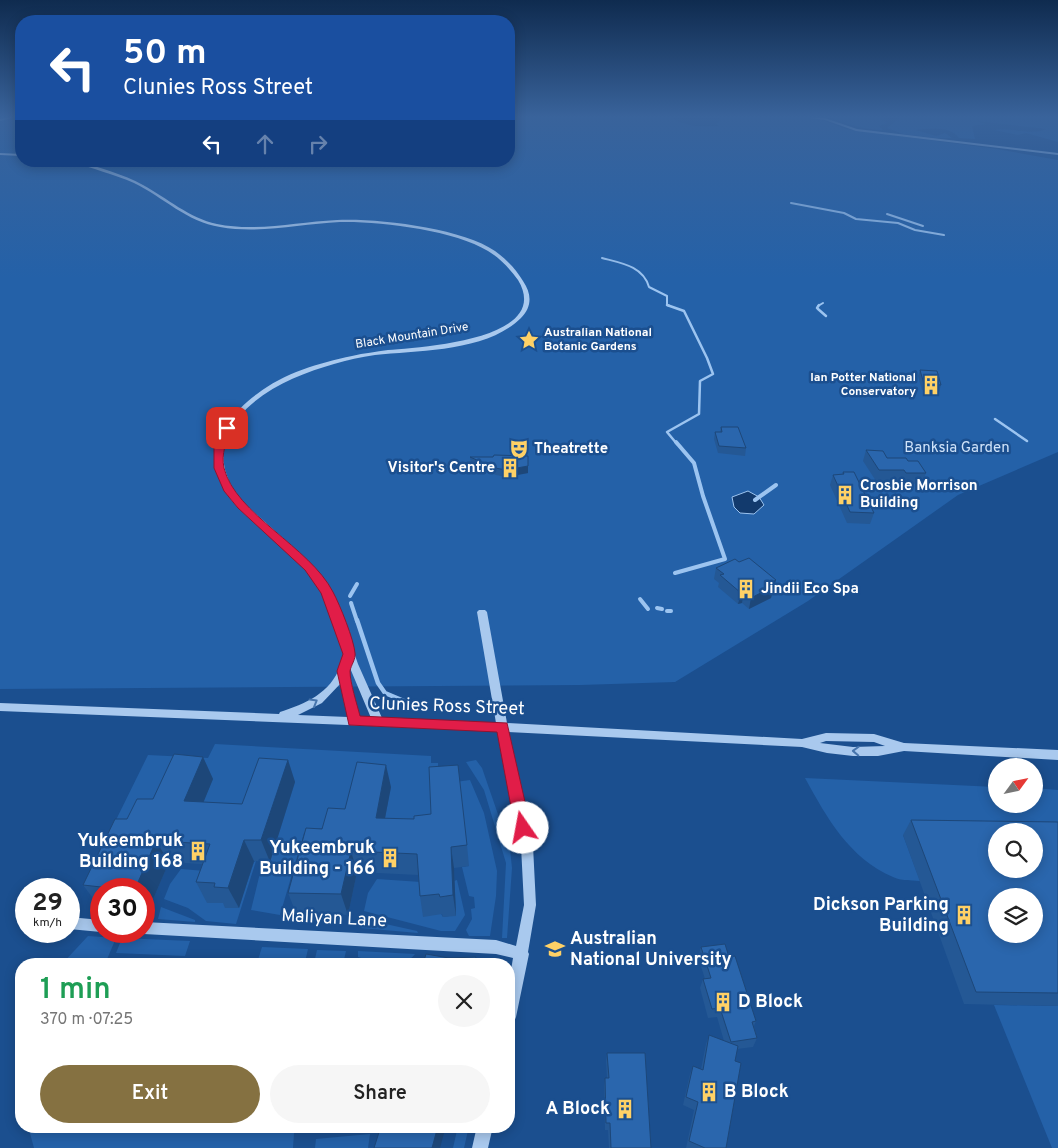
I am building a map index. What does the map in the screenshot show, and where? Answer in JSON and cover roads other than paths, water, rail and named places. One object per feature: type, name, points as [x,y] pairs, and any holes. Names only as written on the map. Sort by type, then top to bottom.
[{"type":"street","name":"Black Mountain Drive","points":[[100,171],[138,184],[184,214],[211,225],[261,228],[341,220],[367,221],[455,237],[483,246],[496,253],[516,275],[526,291],[527,307],[523,313],[506,328],[494,333],[465,342],[371,354],[315,368],[275,386],[254,399],[239,412],[227,428],[219,448],[219,468],[229,491],[242,506],[295,553],[320,580],[334,607],[349,654],[378,722]]},
{"type":"street","points":[[482,612],[502,727],[527,846],[530,904],[515,988]]},
{"type":"street","points":[[274,718],[295,712],[315,703],[334,687],[344,671],[349,654]]},
{"type":"street","points":[[344,671],[354,721]]},
{"type":"street","name":"Clunies Ross Street","points":[[0,707],[502,727],[802,743],[825,750],[880,752],[904,748],[1058,755]]},
{"type":"street","name":"Maliyan Lane","points":[[155,929],[496,947],[522,954]]},
{"type":"street","points":[[480,1148],[483,1133]]},
{"type":"waterway","points":[[791,203],[844,213],[856,219],[898,223],[915,230],[944,235]]},
{"type":"waterway","points":[[887,214],[923,226]]},
{"type":"waterway","points":[[602,258],[630,266],[637,270],[642,274],[649,287],[667,296],[667,305]]},
{"type":"waterway","points":[[819,306],[823,303]]},
{"type":"waterway","points":[[667,305],[684,311],[713,374],[700,381],[699,414],[667,432],[677,444]]},
{"type":"waterway","points":[[818,309],[826,316]]},
{"type":"waterway","points":[[995,419],[1027,441]]},
{"type":"waterway","points":[[675,573],[725,559],[703,496],[694,463],[676,442]]},
{"type":"waterway","points":[[755,500],[776,485]]},
{"type":"waterway","points":[[350,596],[357,584]]},
{"type":"waterway","points":[[640,599],[648,609]]},
{"type":"waterway","points":[[351,603],[357,621]]},
{"type":"waterway","points":[[657,608],[662,609]]},
{"type":"waterway","points":[[357,620],[378,683],[385,693],[404,701]]},
{"type":"place","name":"Australian National Botanic Gardens","points":[[529,340]]},
{"type":"place","name":"Ian Potter National Conservatory","points":[[931,385]]},
{"type":"place","name":"Theatrette","points":[[519,449]]},
{"type":"place","name":"Visitor's Centre","points":[[510,468]]},
{"type":"place","name":"Crosbie Morrison Building","points":[[845,495]]},
{"type":"place","name":"Jindii Eco Spa","points":[[746,589]]},
{"type":"place","name":"Yukeembruk Building 168","points":[[198,851]]},
{"type":"place","name":"Yukeembruk Building - 166","points":[[390,858]]},
{"type":"place","name":"Dickson Parking Building","points":[[964,915]]},
{"type":"place","name":"Australian National University","points":[[555,949]]},
{"type":"place","name":"D Block","points":[[723,1002]]},
{"type":"place","name":"B Block","points":[[709,1092]]},
{"type":"place","name":"A Block","points":[[625,1109]]},
{"type":"park label","name":"Banksia Garden","points":[[957,448]]}]
